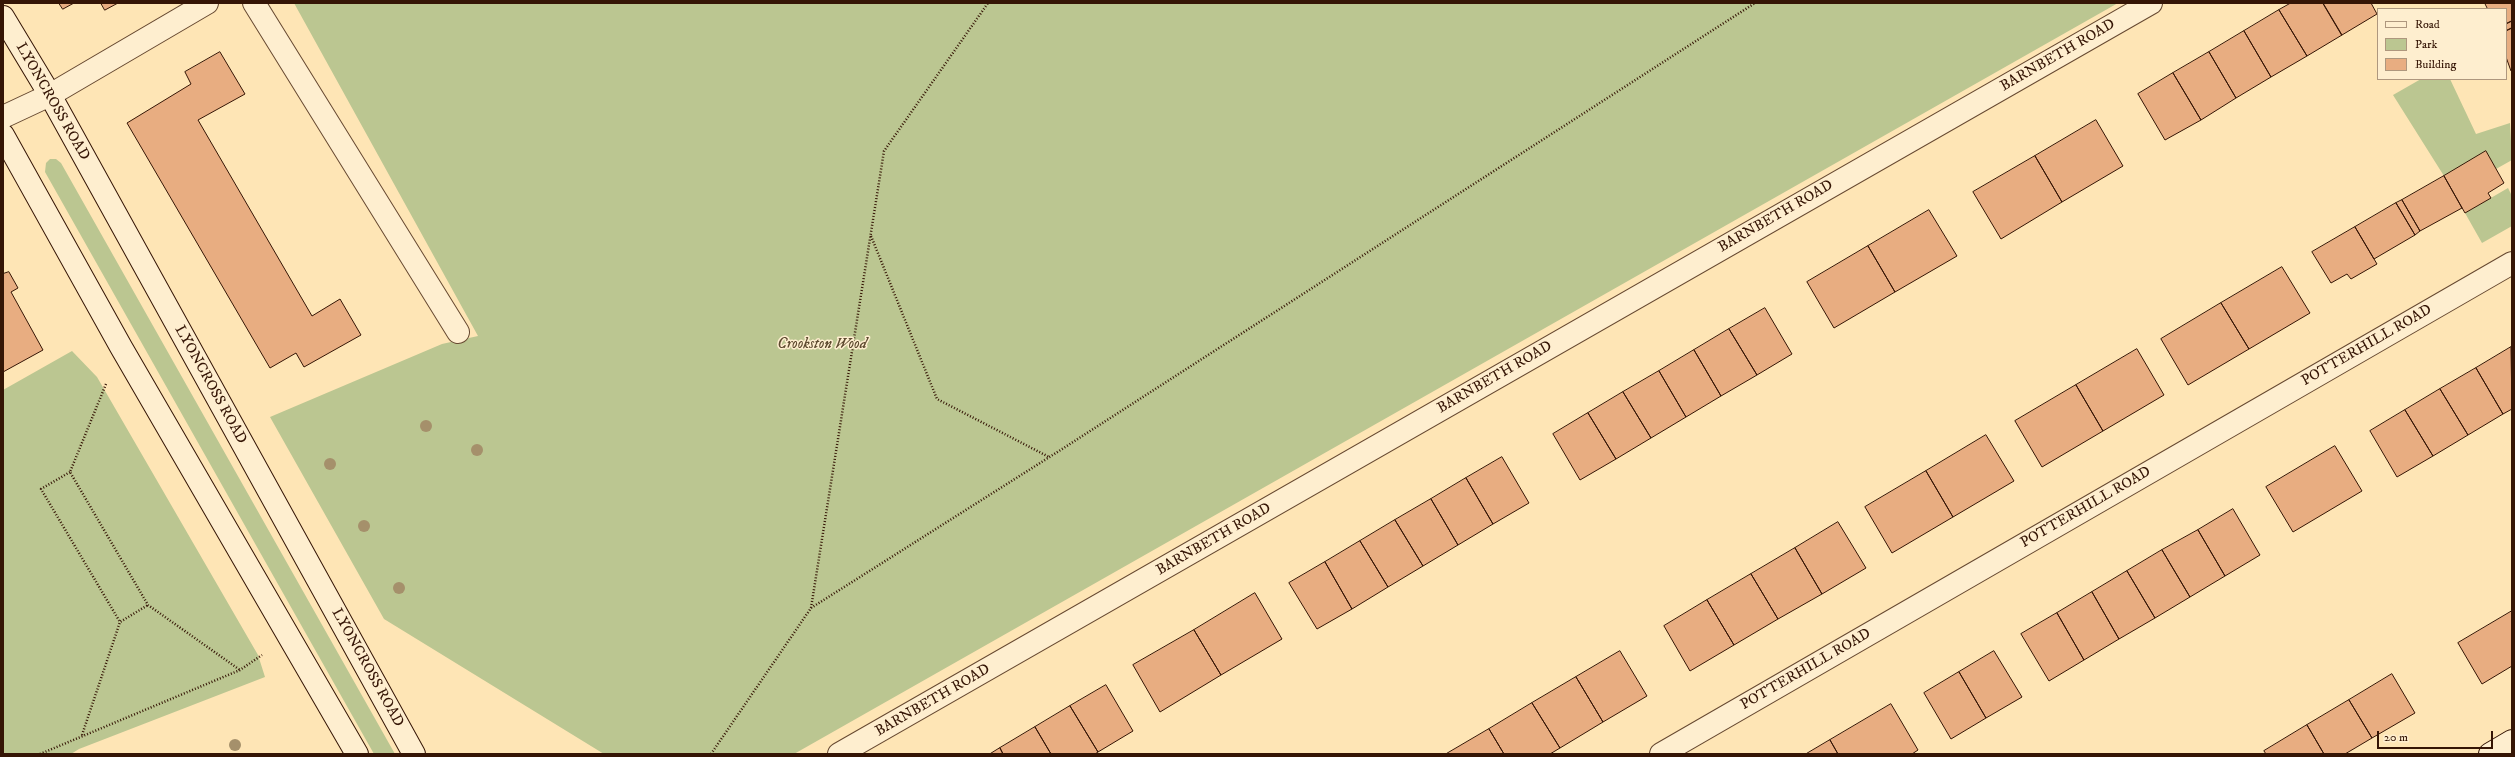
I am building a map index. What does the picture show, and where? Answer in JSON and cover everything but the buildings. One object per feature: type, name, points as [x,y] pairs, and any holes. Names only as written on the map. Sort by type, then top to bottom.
[{"type":"street","points":[[3,117],[50,95],[207,3]]},
{"type":"street","points":[[254,3],[458,332]]},
{"type":"street","name":"BARNBETH ROAD","points":[[840,754],[2151,3]]},
{"type":"street","name":"LYONCROSS ROAD","points":[[3,17],[50,95],[414,754]]},
{"type":"street","points":[[3,136],[121,347],[290,635],[357,754]]},
{"type":"street","name":"POTTERHILL ROAD","points":[[1661,754],[2512,263]]},
{"type":"street","points":[[2490,754],[2512,741]]},
{"type":"path","points":[[811,608],[884,151],[988,3]]},
{"type":"path","points":[[711,754],[811,608],[1049,458],[1755,3]]},
{"type":"path","points":[[870,235],[937,399],[1049,458]]},
{"type":"path","points":[[120,622],[41,489],[70,472],[121,347]]},
{"type":"path","points":[[70,472],[148,605],[240,670]]},
{"type":"path","points":[[82,735],[120,622],[148,605]]},
{"type":"path","points":[[40,754],[82,735],[240,670],[290,635]]},
{"type":"green space","name":"Crookston Wood","points":[[294,3],[2118,3],[794,754],[604,754],[384,619],[270,417],[442,344],[478,336]]},
{"type":"green space","points":[[2419,80],[2450,80],[2476,134],[2510,123],[2512,160],[2496,169],[2486,151],[2444,176],[2393,95]]},
{"type":"green space","points":[[50,159],[56,159],[61,163],[395,754],[374,754],[45,172],[46,163]]},
{"type":"green space","points":[[2508,188],[2512,196],[2512,226],[2482,243],[2465,213]]},
{"type":"green space","points":[[72,351],[97,377],[258,655],[265,677],[79,749],[71,754],[3,754],[3,390]]}]
